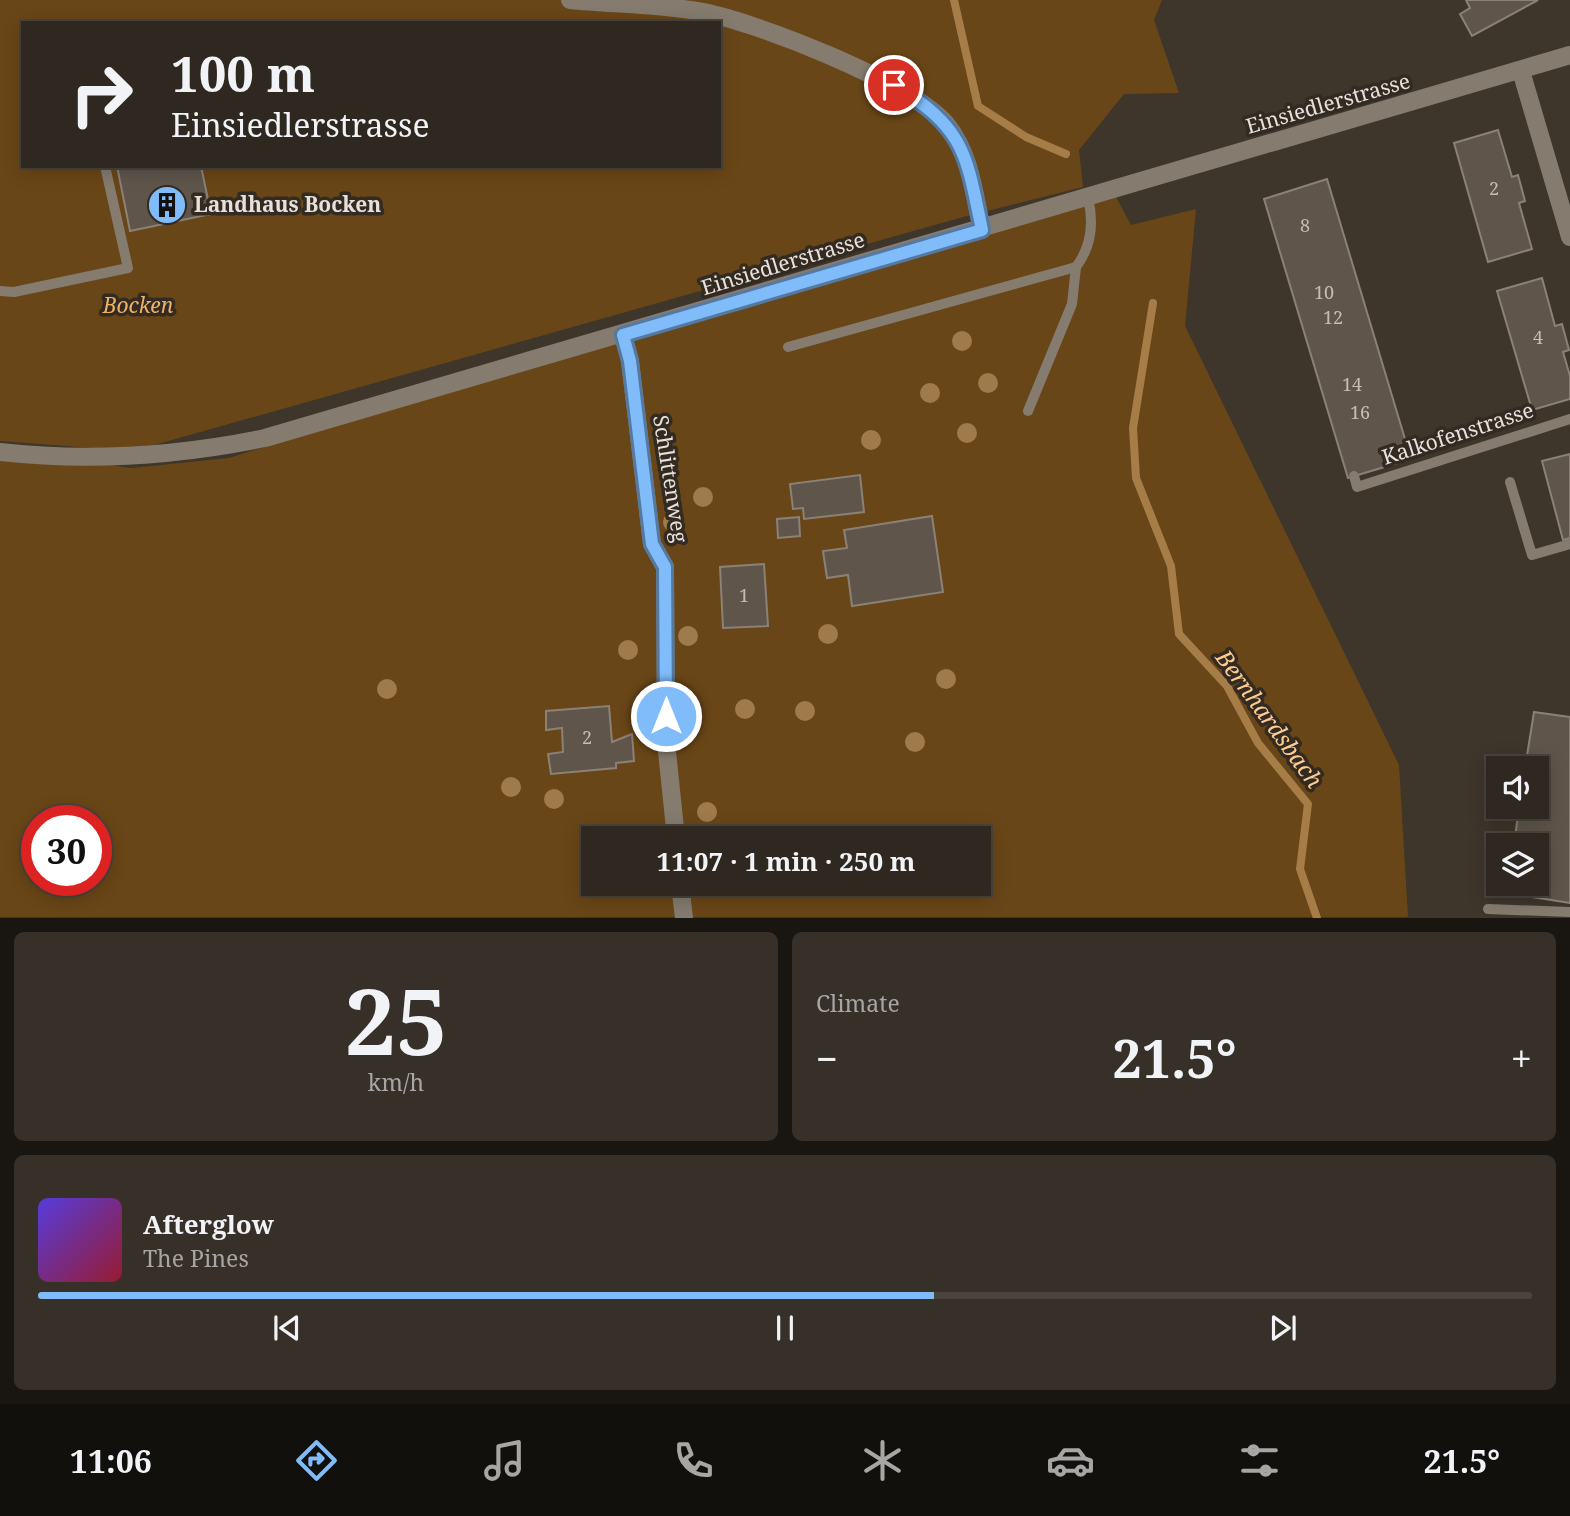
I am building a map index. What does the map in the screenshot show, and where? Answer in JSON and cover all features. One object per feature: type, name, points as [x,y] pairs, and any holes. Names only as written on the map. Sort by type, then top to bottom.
[{"type":"street","points":[[570,0],[698,11],[744,22],[894,85],[921,102],[947,125],[966,156],[982,230]]},
{"type":"street","name":"Einsiedlerstrasse","points":[[0,452],[94,458],[209,449],[265,439],[1570,55]]},
{"type":"street","points":[[1521,71],[1570,237]]},
{"type":"street","name":"Schlittenweg","points":[[623,335],[630,361],[652,544],[665,567],[666,741],[675,826]]},
{"type":"street","points":[[681,896],[684,918]]},
{"type":"lane","points":[[0,291],[14,292],[128,268],[105,168]]},
{"type":"lane","points":[[1028,411],[1072,304],[1076,267],[1086,253],[1093,219],[1088,198]]},
{"type":"lane","points":[[788,347],[1076,267]]},
{"type":"lane","name":"Kalkofenstrasse","points":[[1355,482],[1570,419]]},
{"type":"lane","points":[[1510,482],[1532,555],[1570,544]]},
{"type":"lane","points":[[1489,909],[1570,912]]},
{"type":"green space","name":"Bocken","points":[[0,0],[1162,0],[1154,20],[1179,93],[1124,94],[1079,150],[1083,187],[963,217],[133,451],[0,441]]},
{"type":"green space","points":[[1113,191],[1131,225],[1196,209],[1185,326],[1399,765],[1408,917],[0,917],[0,448],[131,468],[229,458],[623,335]]},
{"type":"building","points":[[1466,0],[1538,0],[1472,36],[1460,14],[1470,8]]},
{"type":"building","points":[[1498,130],[1512,177],[1518,175],[1525,201],[1519,203],[1532,249],[1488,262],[1454,143]]},
{"type":"building","name":"Landhaus Bocken","points":[[117,168],[201,168],[211,214],[130,231]]},
{"type":"building","points":[[1327,179],[1411,459],[1348,478],[1264,199]]},
{"type":"building","points":[[1542,278],[1555,326],[1562,324],[1569,350],[1563,352],[1570,376],[1570,399],[1532,410],[1497,291]]},
{"type":"building","points":[[1570,454],[1570,538],[1563,540],[1542,461]]},
{"type":"building","points":[[860,475],[864,512],[804,519],[803,508],[793,509],[790,484]]},
{"type":"building","points":[[932,516],[943,592],[852,606],[848,575],[827,578],[823,551],[847,548],[844,530]]},
{"type":"building","points":[[799,517],[800,536],[778,538],[777,519]]},
{"type":"building","points":[[764,564],[768,626],[723,628],[720,567]]},
{"type":"building","points":[[609,706],[612,742],[632,734],[634,761],[616,763],[616,768],[551,774],[548,754],[563,752],[562,728],[546,730],[546,711]]},
{"type":"building","points":[[1534,712],[1570,717],[1570,903],[1525,896],[1549,896],[1549,833],[1516,833],[1517,819],[1549,819],[1549,756],[1527,756]]},
{"type":"waterway","points":[[954,0],[978,106],[1026,137],[1066,154]]},
{"type":"waterway","name":"Bernhardsbach","points":[[1153,303],[1133,428],[1136,478],[1171,566],[1179,634],[1227,686],[1258,743],[1308,804],[1300,869],[1317,918]]},
{"type":"place","name":"Landhaus Bocken","points":[[167,205]]},
{"type":"route","points":[[666,716],[665,567],[652,544],[630,361],[623,335],[982,230],[966,156],[947,125],[921,102],[894,85]]}]
